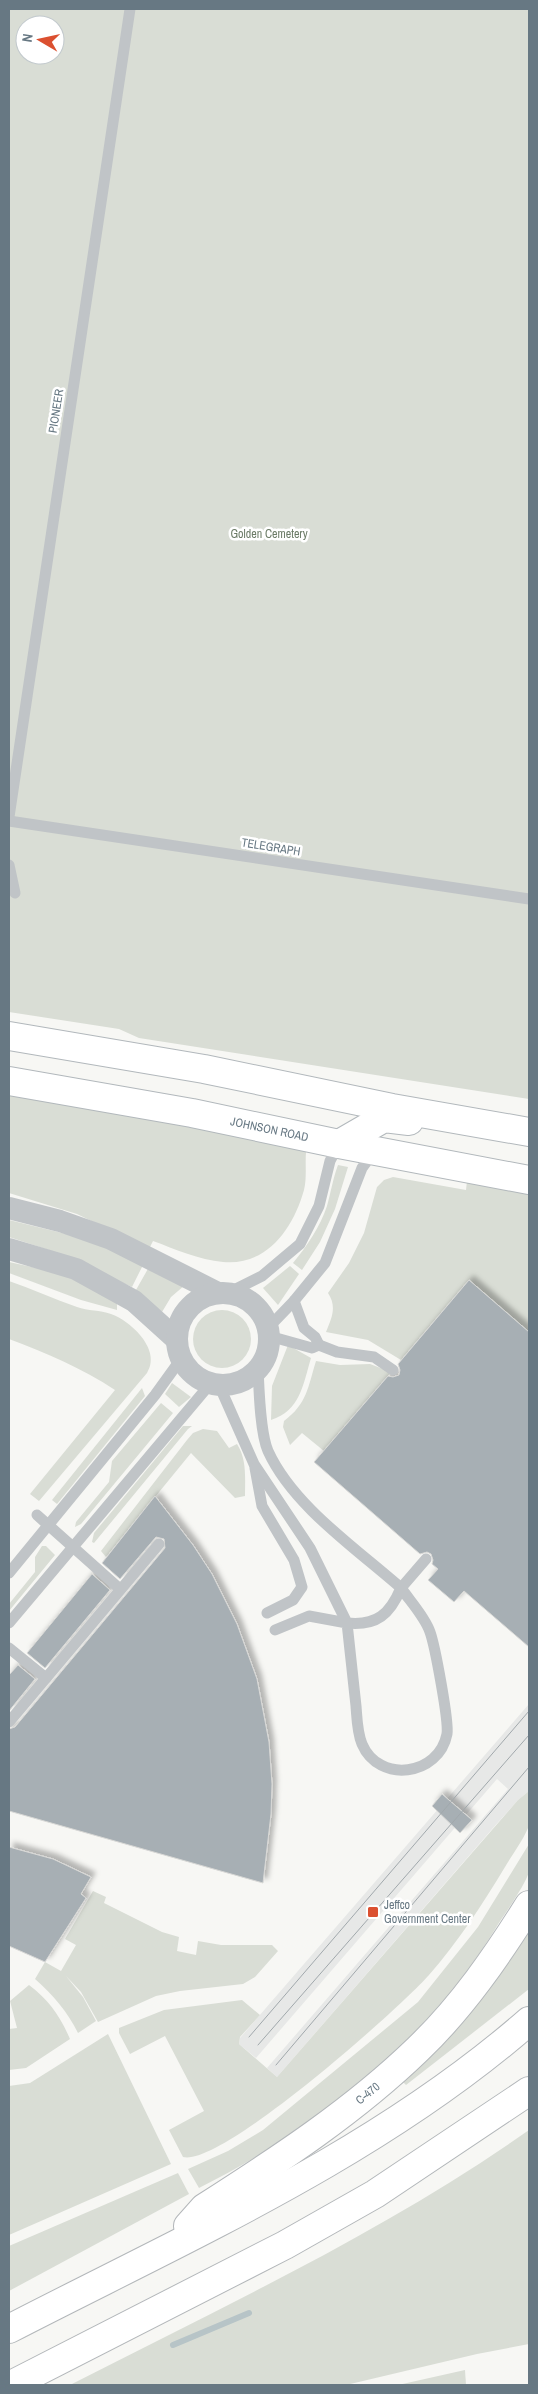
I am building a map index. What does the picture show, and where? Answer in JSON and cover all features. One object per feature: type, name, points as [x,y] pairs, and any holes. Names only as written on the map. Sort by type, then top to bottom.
[{"type":"main road","points":[[9,1036],[204,1069],[392,1108],[529,1133]]},
{"type":"main road","name":"JOHNSON ROAD","points":[[9,1081],[192,1113],[339,1144],[529,1180]]},
{"type":"main road","points":[[339,1144],[384,1118],[529,1133]]},
{"type":"main road","name":"C-470","points":[[172,2245],[204,2208],[329,2124],[377,2086],[419,2048],[461,2001],[501,1950],[529,1905]]},
{"type":"main road","points":[[9,2329],[310,2173],[393,2124],[434,2095],[529,2021]]},
{"type":"main road","points":[[11,2385],[285,2245],[376,2194],[529,2091]]},
{"type":"street","points":[[9,1208],[60,1221],[111,1239],[223,1293],[247,1299],[257,1307],[268,1332],[265,1356],[258,1368],[250,1376],[239,1382],[215,1384],[194,1374],[179,1349],[134,1301],[76,1269],[9,1249]]},
{"type":"street","points":[[179,1349],[179,1324],[185,1312],[195,1302],[208,1295],[223,1293]]},
{"type":"lane","name":"PIONEER","points":[[9,817],[130,9]]},
{"type":"lane","name":"TELEGRAPH","points":[[9,821],[529,899]]},
{"type":"lane","points":[[9,865],[15,893]]},
{"type":"lane","points":[[223,1293],[262,1276],[300,1244],[319,1206],[330,1161],[339,1144]]},
{"type":"lane","points":[[319,1345],[312,1348],[268,1332],[325,1263],[362,1168],[370,1157],[385,1153]]},
{"type":"lane","points":[[294,1301],[304,1328],[315,1337],[319,1345],[337,1352],[374,1357],[393,1370]]},
{"type":"lane","points":[[9,1572],[155,1395],[179,1349]]},
{"type":"lane","points":[[9,1623],[215,1384],[254,1464],[310,1548],[347,1623],[362,1744],[375,1761],[389,1768],[407,1771],[422,1767],[433,1759],[443,1745],[447,1734],[447,1719],[430,1632],[401,1588],[319,1519],[287,1480],[268,1450],[259,1400],[258,1368]]},
{"type":"lane","points":[[254,1464],[262,1506],[294,1560],[302,1587],[293,1600],[267,1613]]},
{"type":"lane","points":[[37,1515],[120,1589]]},
{"type":"lane","points":[[9,1722],[159,1544]]},
{"type":"lane","points":[[275,1630],[309,1616],[362,1625],[392,1609],[401,1588],[426,1559]]},
{"type":"lane","points":[[9,1648],[46,1678]]},
{"type":"shaded area","points":[[529,1704],[529,1791],[518,1800],[493,1828],[277,2077],[267,2068],[508,1789],[497,1779],[256,2058],[239,2044],[240,2038]]},
{"type":"green space","name":"Golden Cemetery","points":[[9,9],[529,9],[529,1099],[139,1038],[119,1029],[9,1012]]},
{"type":"green space","points":[[9,1094],[179,1124],[300,1149],[306,1152],[304,1190],[293,1218],[285,1231],[276,1242],[253,1258],[239,1262],[214,1261],[187,1254],[153,1241],[149,1249],[77,1214],[9,1193]]},
{"type":"green space","points":[[338,1165],[348,1167],[335,1209],[320,1242],[302,1270],[293,1263],[321,1221]]},
{"type":"green space","points":[[393,1177],[466,1190],[467,1181],[529,1194],[529,1332],[469,1280],[401,1360],[368,1340],[326,1332],[332,1317],[333,1308],[328,1293],[349,1263],[364,1233],[377,1187],[384,1180]]},
{"type":"green space","points":[[9,1220],[103,1243],[143,1265],[132,1287],[49,1250],[9,1237]]},
{"type":"green space","points":[[9,1262],[64,1274],[117,1302],[117,1310],[81,1300],[9,1273]]},
{"type":"green space","points":[[290,1266],[299,1274],[278,1305],[263,1288]]},
{"type":"green space","points":[[149,1267],[185,1285],[171,1297],[162,1312],[136,1290]]},
{"type":"green space","points":[[9,1281],[77,1307],[107,1313],[119,1318],[142,1338],[151,1355],[151,1364],[147,1373],[39,1501],[30,1494],[115,1390],[63,1362],[9,1339]]},
{"type":"green space","points":[[216,1310],[228,1310],[243,1318],[251,1333],[251,1345],[243,1360],[228,1368],[216,1368],[201,1360],[193,1345],[193,1333],[201,1318]]},
{"type":"green space","points":[[288,1345],[311,1358],[299,1396],[294,1404],[281,1416],[271,1420],[272,1386]]},
{"type":"green space","points":[[316,1361],[340,1365],[370,1364],[391,1372],[324,1451],[302,1433],[290,1445],[283,1427],[284,1421],[298,1408],[306,1394]]},
{"type":"green space","points":[[172,1383],[191,1397],[179,1407],[165,1394]]},
{"type":"green space","points":[[142,1388],[145,1396],[57,1504],[52,1500]]},
{"type":"green space","points":[[161,1403],[173,1413],[81,1524],[75,1527],[76,1522],[109,1482],[112,1461]]},
{"type":"green space","points":[[183,1426],[192,1426],[94,1543],[92,1542],[94,1533]]},
{"type":"green space","points":[[203,1429],[217,1431],[229,1448],[237,1444],[244,1463],[245,1496],[235,1498],[191,1453],[106,1557],[101,1551],[187,1440],[193,1433]]},
{"type":"green space","points":[[42,1546],[46,1546],[55,1555],[9,1611],[9,1604],[35,1572],[35,1557]]},
{"type":"green space","points":[[529,1791],[530,1820],[523,1838],[469,1923],[429,1975],[348,2050],[270,2113],[233,2138],[203,2153],[183,2157],[169,2130],[204,2111],[165,2036],[130,2054],[119,2033],[119,2028],[164,2010],[242,2000],[260,2015],[240,2037],[239,2044],[277,2077],[518,1800]]},
{"type":"green space","points":[[529,1844],[528,1876],[515,1898],[469,1968],[438,2007],[404,2044],[366,2078],[286,2138],[243,2165],[199,2188],[188,2169],[228,2151],[263,2130],[418,2002],[478,1927]]},
{"type":"green space","points":[[93,1891],[106,1897],[104,1903],[162,1932],[179,1937],[177,1951],[196,1955],[198,1941],[221,1945],[272,1945],[278,1951],[255,1977],[243,1984],[180,1991],[156,1996],[98,2022],[81,1992],[66,1976],[83,1997],[96,2021],[78,2033],[60,2004],[35,1979],[45,1962],[61,1971],[76,1945],[65,1939]]},
{"type":"green space","points":[[529,1927],[529,1989],[406,2085],[402,2081]]},
{"type":"green space","points":[[29,1985],[53,2009],[70,2039],[26,2068],[9,2070],[9,2029],[17,2028],[10,2001]]},
{"type":"green space","points":[[108,2034],[171,2164],[9,2235],[9,2086],[30,2083]]},
{"type":"green space","points":[[529,2130],[529,2344],[477,2354],[346,2385],[70,2385],[246,2296],[362,2234],[475,2167]]},
{"type":"green space","points":[[178,2173],[189,2194],[9,2291],[9,2246]]},
{"type":"green space","points":[[465,2370],[466,2385],[398,2385]]},
{"type":"building","points":[[469,1280],[529,1332],[529,1647],[464,1591],[454,1602],[428,1580],[438,1569],[432,1564],[431,1554],[427,1552],[420,1554],[314,1462],[388,1376],[399,1375],[398,1364]]},
{"type":"building","points":[[155,1496],[193,1545],[212,1574],[237,1624],[257,1679],[269,1742],[272,1784],[271,1814],[263,1883],[9,1811],[9,1729],[15,1727],[165,1548],[164,1539],[156,1537],[120,1579],[102,1563]]},
{"type":"building","points":[[92,1574],[110,1590],[45,1668],[27,1653]]},
{"type":"building","points":[[18,1665],[35,1679],[9,1711],[9,1675]]},
{"type":"building","points":[[442,1794],[472,1820],[460,1833],[432,1806]]},
{"type":"building","points":[[9,1847],[53,1859],[91,1877],[81,1894],[86,1898],[45,1962],[9,1946]]},
{"type":"waterway","points":[[173,2345],[249,2313]]},
{"type":"tram line","points":[[249,2037],[529,1711]]},
{"type":"tram line","points":[[258,2045],[529,1735]]},
{"type":"tram line","points":[[276,2065],[529,1767]]},
{"type":"place","name":"Jeffco Government Center","points":[[373,1912]]}]
